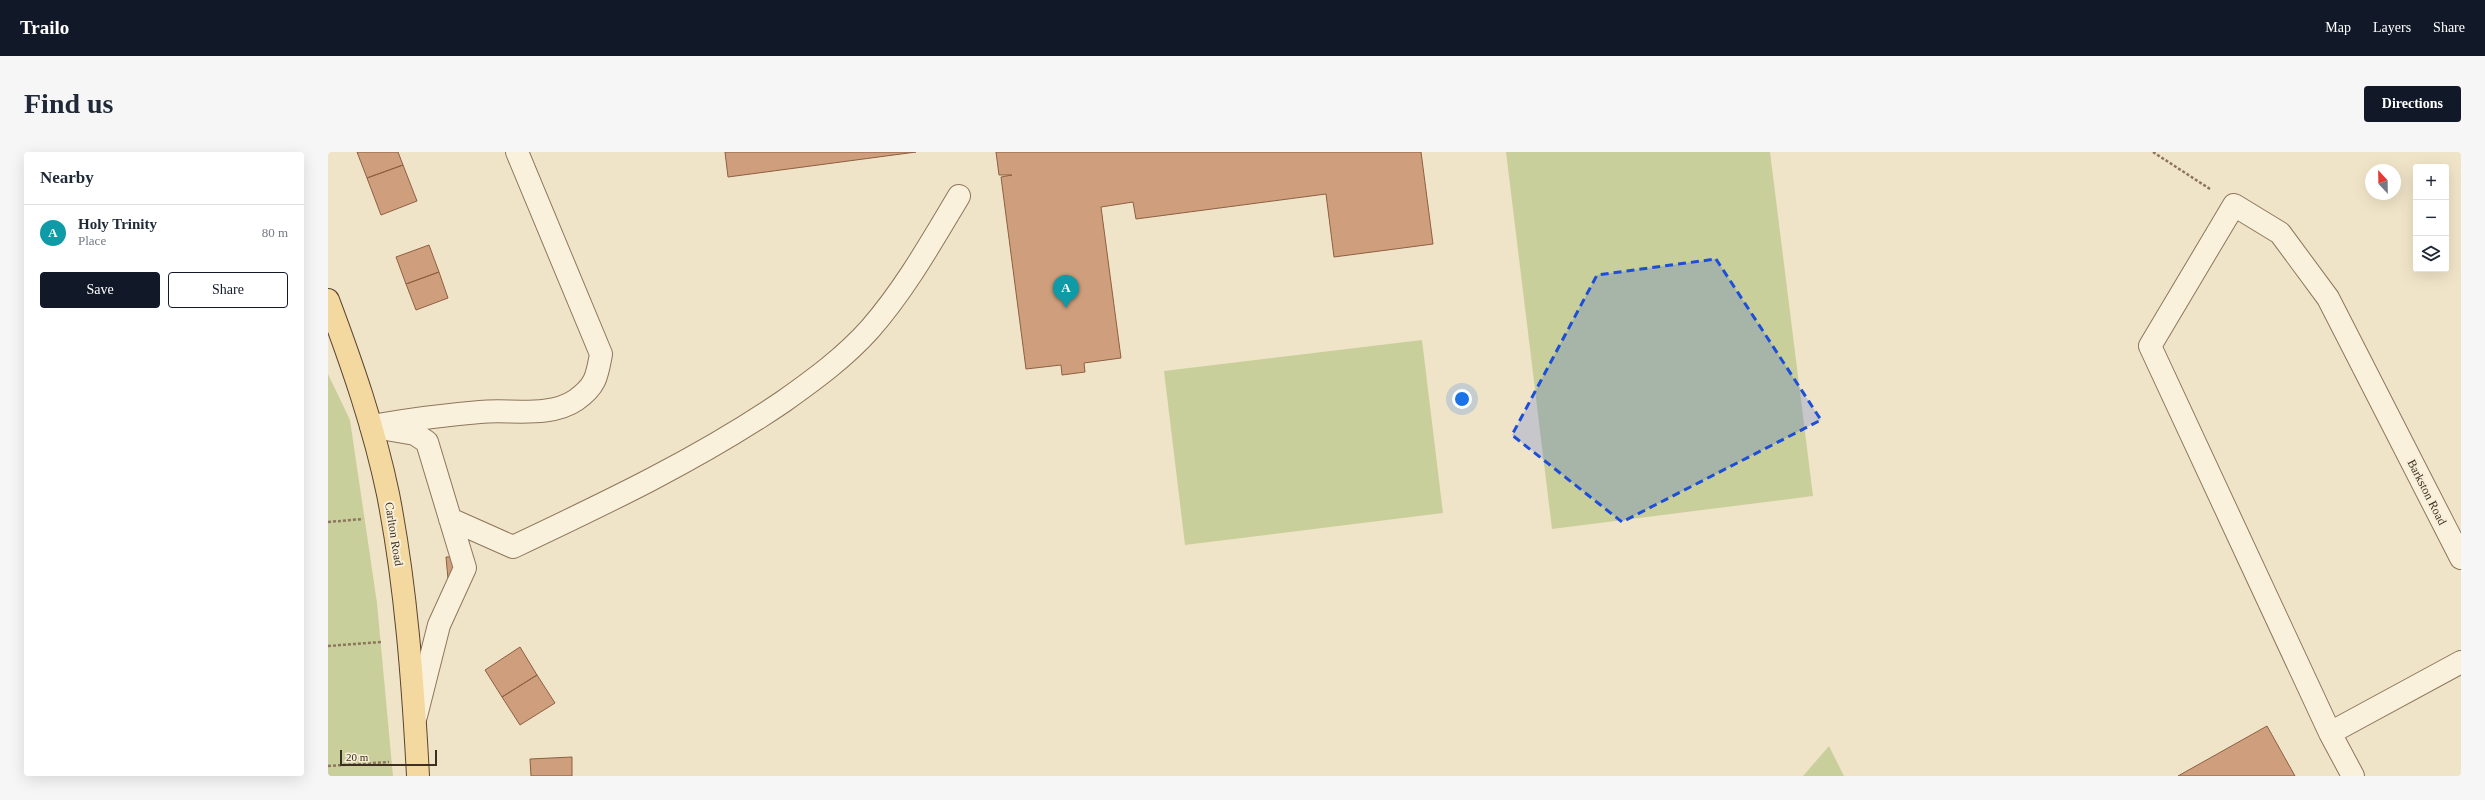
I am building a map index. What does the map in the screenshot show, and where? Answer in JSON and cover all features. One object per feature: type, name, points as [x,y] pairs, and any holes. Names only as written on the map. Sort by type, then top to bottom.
[{"type":"main road","name":"Carlton Road","points":[[328,300],[353,368],[371,426],[391,516],[404,592],[415,718],[417,768]]},
{"type":"street","points":[[371,426],[419,418],[476,412],[551,410],[576,400],[596,382],[601,354],[517,152]]},
{"type":"street","points":[[450,519],[513,547],[627,493],[742,430],[824,373],[870,329],[922,258],[959,196]]},
{"type":"street","points":[[2234,205],[2150,346],[2330,733],[2353,776]]},
{"type":"street","name":"Barkston Road","points":[[2234,205],[2280,233],[2328,298],[2461,558]]},
{"type":"street","points":[[371,426],[416,434],[427,442],[465,568],[439,626],[415,718]]},
{"type":"street","points":[[2330,733],[2461,662]]},
{"type":"path","points":[[2153,152],[2234,205]]},
{"type":"path","points":[[328,522],[391,516]]},
{"type":"path","points":[[328,646],[408,640]]},
{"type":"path","points":[[328,766],[417,768]]},
{"type":"highlighted area","points":[[1716,259],[1821,420],[1622,522],[1512,435],[1597,275]]},
{"type":"green space","points":[[1506,152],[1770,152],[1813,496],[1552,529]]},
{"type":"green space","points":[[1422,340],[1443,513],[1185,545],[1164,371]]},
{"type":"green space","points":[[328,374],[350,420],[377,603],[393,776],[328,776]]},
{"type":"green space","points":[[1829,746],[1844,776],[1803,776]]},
{"type":"building","points":[[357,152],[398,152],[403,165],[367,178]]},
{"type":"building","points":[[725,152],[916,152],[728,177]]},
{"type":"building","points":[[996,152],[1421,152],[1433,244],[1334,257],[1326,194],[1136,219],[1133,202],[1101,207],[1121,358],[1084,363],[1085,372],[1062,375],[1061,365],[1026,369],[1001,177],[1012,175],[999,175]]},
{"type":"building","points":[[403,165],[417,201],[381,215],[367,178]]},
{"type":"building","points":[[429,245],[439,272],[406,284],[396,257]]},
{"type":"building","points":[[439,272],[448,298],[416,310],[406,284]]},
{"type":"building","points":[[446,557],[454,557],[456,578],[448,579]]},
{"type":"building","points":[[520,647],[537,675],[502,697],[485,670]]},
{"type":"building","points":[[537,675],[555,703],[520,725],[502,697]]},
{"type":"building","points":[[2267,726],[2295,776],[2178,776]]},
{"type":"building","points":[[572,757],[572,776],[531,776],[530,759]]},
{"type":"place","name":"Holy Trinity","points":[[1066,308]]}]
